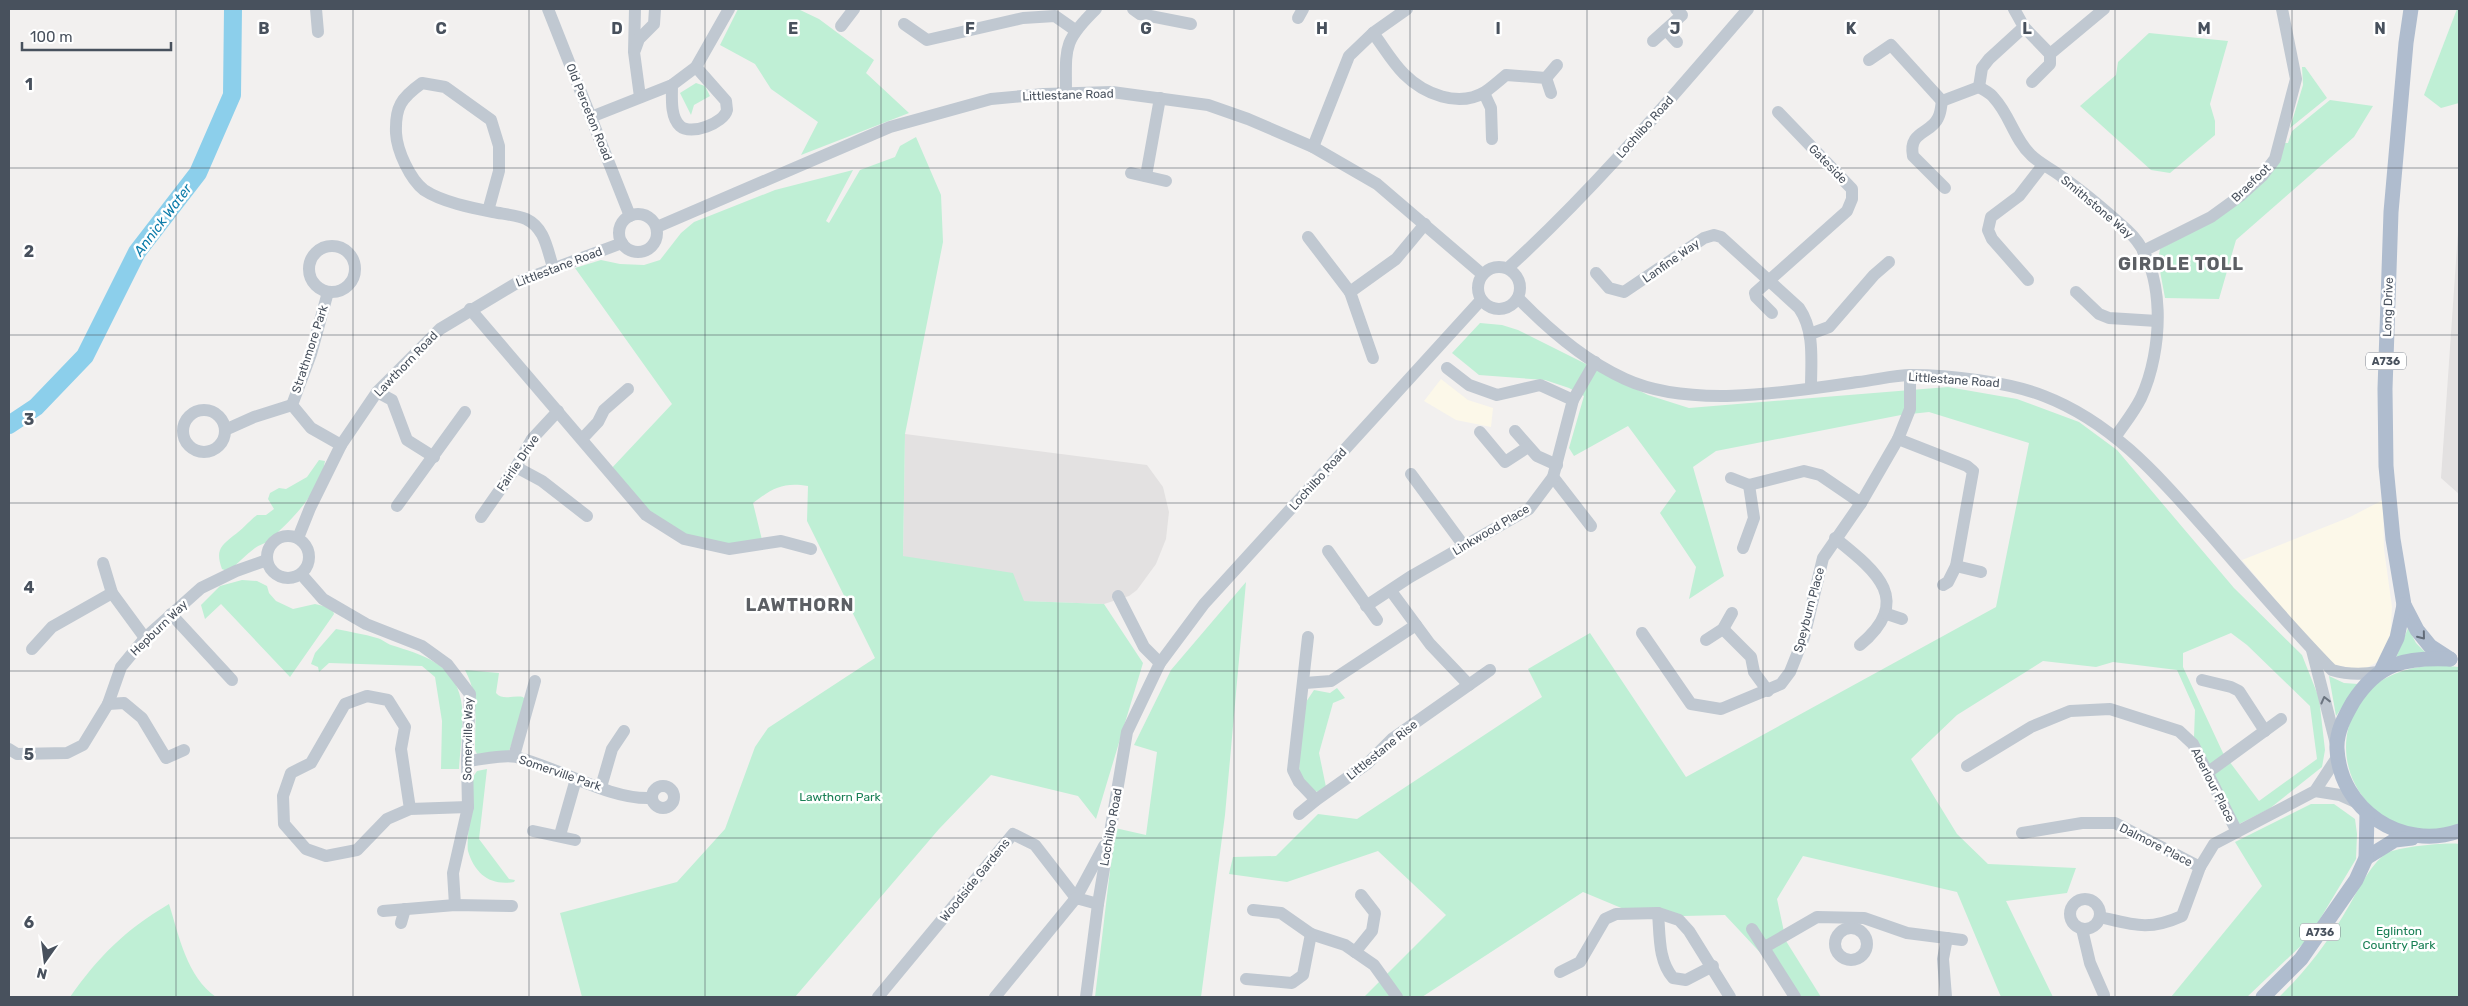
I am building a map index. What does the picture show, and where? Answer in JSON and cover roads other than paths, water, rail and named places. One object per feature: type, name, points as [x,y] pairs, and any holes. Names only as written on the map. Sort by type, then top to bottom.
[{"type":"main road","name":"Long Drive","points":[[2411,9],[2401,90],[2391,212],[2385,389],[2386,457],[2393,539],[2404,605],[2417,630],[2430,646],[2455,660]]},
{"type":"main road","name":"Long Drive","points":[[2338,752],[2340,728],[2348,710],[2364,685],[2380,671],[2397,638],[2404,605]]},
{"type":"main road","points":[[2380,671],[2430,658],[2455,660]]},
{"type":"main road","points":[[2338,752],[2343,777],[2363,808],[2384,826],[2405,834],[2420,837]]},
{"type":"main road","name":"A736","points":[[2263,997],[2301,959],[2356,880],[2366,858],[2363,808]]},
{"type":"main road","points":[[2366,858],[2395,840],[2441,836],[2458,832]]},
{"type":"street","points":[[316,9],[318,32]]},
{"type":"street","name":"Old Perceton Road","points":[[548,9],[630,216]]},
{"type":"street","points":[[635,9],[634,52],[640,97]]},
{"type":"street","points":[[634,52],[639,39],[654,24],[655,9]]},
{"type":"street","points":[[591,117],[672,85],[696,67],[729,9]]},
{"type":"street","points":[[841,26],[854,9]]},
{"type":"street","points":[[1066,94],[1066,51],[1075,30],[1096,9]]},
{"type":"street","points":[[1133,9],[1140,14],[1191,24]]},
{"type":"street","points":[[1312,147],[1349,56],[1373,33],[1407,9]]},
{"type":"street","name":"Lochlibo Road","points":[[1513,273],[1538,241],[1656,117],[1748,9]]},
{"type":"street","points":[[2014,9],[2024,28],[2050,54],[2050,64],[2032,82]]},
{"type":"street","points":[[2050,54],[2104,9]]},
{"type":"street","name":"Braefoot","points":[[2143,251],[2211,217],[2240,196],[2262,176],[2276,159],[2296,79],[2282,9]]},
{"type":"street","points":[[1654,41],[1682,11]]},
{"type":"street","points":[[904,24],[927,40],[1022,13],[1055,16],[1075,30]]},
{"type":"street","points":[[1942,101],[1979,87],[1982,68],[1989,59],[2024,28]]},
{"type":"street","points":[[1666,30],[1678,42]]},
{"type":"street","points":[[1373,33],[1404,74],[1421,87],[1440,96],[1456,99],[1484,93],[1506,75],[1546,78]]},
{"type":"street","points":[[1869,60],[1891,45],[1942,101]]},
{"type":"street","points":[[1546,78],[1557,65]]},
{"type":"street","points":[[672,85],[672,108],[680,126],[694,130],[721,119],[726,115],[726,101],[696,67]]},
{"type":"street","points":[[1546,78],[1551,92]]},
{"type":"street","points":[[488,211],[499,171],[499,146],[490,120],[445,87],[422,83],[406,95],[395,115],[397,146],[408,169],[424,190],[463,206],[526,219],[542,232],[552,267]]},
{"type":"street","name":"Smithstone Way","points":[[1979,87],[1994,97],[2022,145],[2043,165],[2062,176],[2128,231],[2143,251],[2155,282],[2157,321],[2154,354],[2148,380],[2132,414],[2116,436]]},
{"type":"street","name":"Littlestane Road","points":[[657,227],[890,127],[991,99],[1112,92],[1216,108],[1248,119],[1312,147],[1377,184],[1482,274]]},
{"type":"street","points":[[1484,93],[1491,108],[1492,139]]},
{"type":"street","points":[[1146,176],[1160,98]]},
{"type":"street","points":[[1942,101],[1938,119],[1913,141],[1911,148],[1913,156],[1945,188]]},
{"type":"street","name":"Gateside","points":[[1772,313],[1756,298],[1756,293],[1847,211],[1852,199],[1852,189],[1778,112]]},
{"type":"street","points":[[2028,280],[1992,239],[1988,230],[1991,217],[2019,196],[2043,165]]},
{"type":"street","points":[[1131,173],[1166,181]]},
{"type":"street","points":[[630,216],[646,216],[657,227],[657,240],[645,252],[633,252],[622,243],[619,230],[630,216]]},
{"type":"street","points":[[1350,292],[1396,259],[1425,224]]},
{"type":"street","name":"Lanfine Way","points":[[1596,273],[1609,288],[1624,292],[1704,238],[1714,235],[1721,238],[1769,281]]},
{"type":"street","points":[[1308,237],[1350,292],[1373,358]]},
{"type":"street","name":"Littlestane Road","points":[[470,309],[520,281],[552,267],[622,243]]},
{"type":"street","points":[[1810,334],[1829,328],[1874,275],[1889,262]]},
{"type":"street","points":[[1498,266],[1513,273],[1520,284],[1513,302],[1502,309],[1491,308],[1481,300],[1477,286],[1482,274],[1498,266]]},
{"type":"street","points":[[1769,281],[1799,308],[1806,318],[1810,334],[1811,388]]},
{"type":"street","name":"Strathmore Park","points":[[292,405],[311,354],[328,292]]},
{"type":"street","points":[[2076,292],[2099,314],[2109,318],[2157,321]]},
{"type":"street","name":"Lochilbo Road","points":[[1086,997],[1098,904],[1127,732],[1160,663],[1204,604],[1481,300]]},
{"type":"street","name":"Littlestane Road","points":[[1513,302],[1595,362],[1627,380],[1672,392],[1730,397],[1910,375],[2005,384],[2044,396],[2075,410],[2116,436],[2160,478],[2312,650],[2332,670],[2360,675],[2380,671]]},
{"type":"street","points":[[470,309],[646,515],[684,539],[729,549],[781,541],[811,549]]},
{"type":"street","name":"Lawthorn Road","points":[[298,538],[310,508],[341,445],[377,392],[440,329],[470,309]]},
{"type":"street","name":"Linkwood Place","points":[[1366,606],[1529,509],[1555,471],[1573,400],[1595,362]]},
{"type":"street","points":[[1447,368],[1469,385],[1497,395],[1540,385],[1573,400]]},
{"type":"street","name":"Speyburn Place","points":[[1642,633],[1691,704],[1721,709],[1781,684],[1790,672],[1804,637],[1823,558],[1834,538],[1860,503],[1898,439],[1910,409],[1910,375]]},
{"type":"street","points":[[582,439],[598,422],[604,410],[628,389]]},
{"type":"street","points":[[377,392],[392,400],[407,440],[434,457]]},
{"type":"street","name":"Strathmore Park","points":[[225,430],[254,417],[292,405]]},
{"type":"street","name":"Strathmore Park","points":[[292,405],[311,428],[341,445]]},
{"type":"street","name":"Fairlie Drive","points":[[481,517],[516,467],[532,439],[558,411]]},
{"type":"street","points":[[398,506],[466,412]]},
{"type":"street","points":[[1516,431],[1528,447],[1555,471],[1591,526]]},
{"type":"street","points":[[1480,432],[1505,462],[1528,447]]},
{"type":"street","points":[[1898,439],[1967,466],[1973,471],[1956,566],[1948,582],[1943,585]]},
{"type":"street","points":[[516,467],[542,481],[587,516]]},
{"type":"street","points":[[1731,478],[1749,485],[1804,470],[1820,475],[1860,503]]},
{"type":"street","points":[[1411,474],[1464,546]]},
{"type":"street","points":[[1743,548],[1754,518],[1749,485]]},
{"type":"street","points":[[283,536],[298,538],[308,548],[310,556],[306,569],[301,574],[292,578],[278,575],[269,566],[267,560],[270,545],[283,536]]},
{"type":"street","points":[[1834,538],[1856,555],[1879,579],[1886,593],[1887,614],[1874,633],[1860,645]]},
{"type":"street","points":[[1328,552],[1377,620]]},
{"type":"street","name":"Hepburn Way","points":[[9,749],[17,754],[67,754],[83,745],[108,704],[121,666],[145,638],[201,588],[236,571],[267,560]]},
{"type":"street","points":[[103,563],[112,593],[145,638]]},
{"type":"street","points":[[1956,566],[1981,572]]},
{"type":"street","name":"Somerville Way","points":[[301,574],[323,599],[366,624],[422,646],[447,664],[470,694],[467,761],[468,807],[453,873],[455,904]]},
{"type":"street","points":[[1391,591],[1430,644],[1469,685]]},
{"type":"street","points":[[32,648],[52,627],[112,593]]},
{"type":"street","points":[[1118,596],[1144,647],[1160,663]]},
{"type":"street","points":[[1706,640],[1723,629],[1732,613]]},
{"type":"street","points":[[171,614],[232,680]]},
{"type":"street","points":[[1887,614],[1902,619]]},
{"type":"street","points":[[1305,683],[1331,681],[1416,625]]},
{"type":"street","points":[[1723,629],[1751,657],[1754,672],[1768,691]]},
{"type":"street","points":[[1308,637],[1305,683],[1298,719],[1293,770],[1299,782],[1316,800]]},
{"type":"street","name":"Littlestane Road","points":[[2312,650],[2338,752]]},
{"type":"street","name":"Littlestane Rise","points":[[1299,814],[1368,763],[1392,739],[1490,670]]},
{"type":"street","points":[[2202,680],[2240,691],[2265,731]]},
{"type":"street","points":[[514,756],[535,681]]},
{"type":"street","points":[[410,809],[401,749],[405,727],[388,700],[367,696],[345,704],[311,762],[292,773],[283,796],[284,824],[306,849],[326,856],[357,850],[387,819],[410,809],[468,807]]},
{"type":"street","points":[[108,704],[124,703],[142,718],[166,758],[184,750]]},
{"type":"street","name":"Aberlour Place","points":[[1967,766],[2031,727],[2070,711],[2110,709],[2179,731],[2192,744],[2237,832]]},
{"type":"street","points":[[2207,773],[2281,719]]},
{"type":"street","points":[[601,787],[612,749],[624,731]]},
{"type":"street","points":[[2100,917],[2136,926],[2162,925],[2182,916],[2200,867],[2214,844],[2315,791],[2338,752]]},
{"type":"street","name":"Somerville Park","points":[[467,761],[514,756],[601,787],[643,799],[652,798]]},
{"type":"street","points":[[560,835],[576,779]]},
{"type":"street","points":[[2315,791],[2340,795],[2363,808]]},
{"type":"street","name":"Dalmore Place","points":[[2022,833],[2082,823],[2115,823],[2178,858],[2200,867]]},
{"type":"street","points":[[533,831],[560,835],[574,840]]},
{"type":"street","name":"Woodside Gardens","points":[[878,997],[1013,834],[1035,845],[1076,898]]},
{"type":"street","points":[[995,997],[1076,898],[1110,834]]},
{"type":"street","points":[[1356,952],[1372,931],[1375,913],[1361,895]]},
{"type":"street","points":[[1076,898],[1098,904]]},
{"type":"street","points":[[2082,929],[2095,926],[2100,917],[2095,903],[2085,899],[2073,904],[2070,916],[2072,922],[2082,929],[2090,963],[2104,995]]},
{"type":"street","points":[[383,911],[455,904],[512,906]]},
{"type":"street","points":[[488,906],[496,918]]},
{"type":"street","points":[[401,923],[405,909]]},
{"type":"street","points":[[1253,910],[1281,914],[1311,934],[1345,945],[1374,965],[1397,997]]},
{"type":"street","points":[[1658,913],[1662,958],[1665,968],[1673,978],[1686,980],[1713,966]]},
{"type":"street","points":[[1560,972],[1580,962],[1606,919],[1616,914],[1658,913],[1679,920],[1713,966],[1730,997]]},
{"type":"street","points":[[1765,946],[1817,917],[1864,918],[1907,934],[1962,940]]},
{"type":"street","points":[[1859,930],[1864,918]]},
{"type":"street","points":[[1752,929],[1765,946],[1795,997]]},
{"type":"street","points":[[1246,979],[1292,983],[1303,975],[1311,934]]},
{"type":"street","points":[[1946,997],[1943,959],[1947,938]]},
{"type":"waterway","name":"Annick Water","points":[[9,425],[36,407],[85,356],[137,252],[198,173],[232,95],[233,9]]},
{"type":"district","name":"GIRDLE TOLL","points":[[2181,264]]},
{"type":"district","name":"LAWTHORN","points":[[800,605]]},
{"type":"park label","name":"Lawthorn Park","points":[[840,797]]},
{"type":"park label","name":"Eglinton Country Park","points":[[2399,938]]}]
